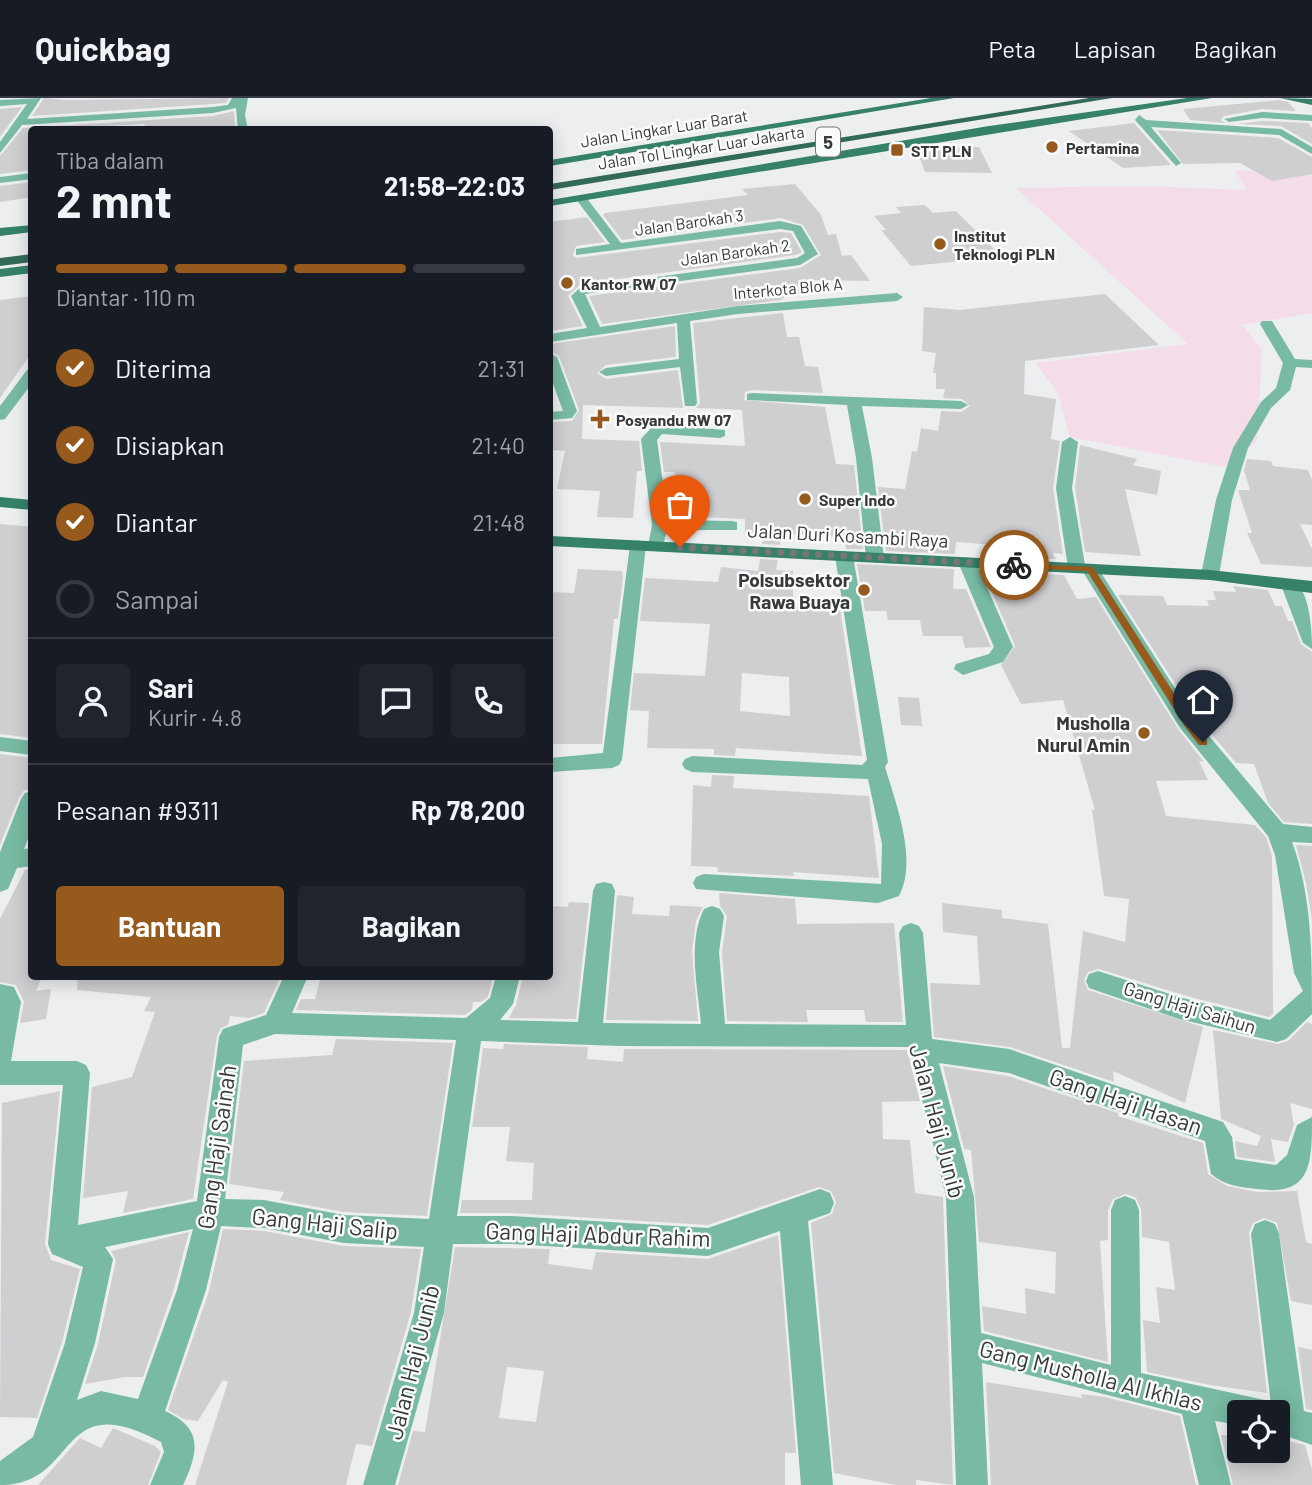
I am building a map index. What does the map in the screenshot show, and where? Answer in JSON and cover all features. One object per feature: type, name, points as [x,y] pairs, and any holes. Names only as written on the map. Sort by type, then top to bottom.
[{"type":"highway","name":"Jalan Tol Lingkar Luar Jakarta","points":[[553,176],[1045,98]]},
{"type":"highway","name":"Jalan Tol Lingkar Luar Jakarta","points":[[553,187],[1107,98]]},
{"type":"highway","points":[[0,248],[28,244]]},
{"type":"highway","points":[[0,262],[28,258]]},
{"type":"main road","name":"Jalan Lingkar Luar Barat","points":[[553,163],[949,98]]},
{"type":"main road","points":[[553,203],[989,129],[1207,98]]},
{"type":"main road","points":[[1286,98],[1312,102]]},
{"type":"main road","points":[[0,234],[28,230]]},
{"type":"main road","points":[[0,273],[28,270]]},
{"type":"main road","points":[[0,282],[28,278]]},
{"type":"main road","points":[[0,502],[28,505]]},
{"type":"main road","name":"Jalan Duri Kosambi Raya","points":[[553,541],[1210,575],[1312,587]]},
{"type":"street","points":[[23,121],[225,108],[235,105],[237,98]]},
{"type":"street","points":[[242,126],[240,115],[243,98]]},
{"type":"street","points":[[0,103],[34,99]]},
{"type":"street","points":[[0,150],[23,121],[34,99]]},
{"type":"street","points":[[93,117],[100,107]]},
{"type":"street","points":[[1132,108],[1176,163]]},
{"type":"street","points":[[1216,128],[1216,122],[1238,116],[1312,118]]},
{"type":"street","points":[[1144,123],[1281,132],[1303,129],[1293,116]]},
{"type":"street","points":[[1281,132],[1312,151]]},
{"type":"street","points":[[0,180],[28,176]]},
{"type":"street","name":"Jalan Barokah 3","points":[[581,198],[612,243],[618,247],[780,225],[797,229],[812,254]]},
{"type":"street","points":[[580,252],[618,247]]},
{"type":"street","name":"Jalan Barokah 2","points":[[595,330],[577,296],[581,291],[800,261],[812,254]]},
{"type":"street","name":"Interkota Blok A","points":[[553,337],[683,317],[897,297]]},
{"type":"street","points":[[683,317],[690,403]]},
{"type":"street","points":[[1210,575],[1220,509],[1254,418],[1270,399],[1283,390],[1290,363],[1267,324]]},
{"type":"street","points":[[606,372],[686,362]]},
{"type":"street","points":[[1290,363],[1312,365]]},
{"type":"street","points":[[553,365],[570,411],[567,415],[553,416]]},
{"type":"street","points":[[0,416],[28,378]]},
{"type":"street","points":[[752,397],[961,405]]},
{"type":"street","points":[[853,399],[864,458],[875,558]]},
{"type":"street","points":[[553,765],[612,760],[647,546],[660,525],[649,439],[653,431],[664,429],[720,433]]},
{"type":"street","points":[[1070,442],[1064,488],[1084,568],[1187,723],[1277,832],[1286,855],[1306,973],[1312,984]]},
{"type":"street","points":[[660,525],[731,526]]},
{"type":"street","points":[[692,764],[864,773],[875,767],[878,762],[844,556]]},
{"type":"street","points":[[963,668],[996,658],[1004,648],[967,562]]},
{"type":"street","points":[[1290,585],[1312,643]]},
{"type":"street","points":[[0,744],[28,748]]},
{"type":"street","points":[[704,883],[878,894],[891,890],[894,879],[889,820],[875,767]]},
{"type":"street","points":[[0,883],[4,860],[28,808]]},
{"type":"street","points":[[1277,832],[1312,835]]},
{"type":"street","points":[[4,860],[28,857]]},
{"type":"street","points":[[589,1034],[604,891]]},
{"type":"street","points":[[712,916],[707,952],[714,1035]]},
{"type":"street","points":[[911,933],[921,1042]]},
{"type":"street","points":[[275,1023],[294,980]]},
{"type":"street","points":[[470,1030],[501,1004],[507,980]]},
{"type":"street","name":"Gang Haji Saihun","points":[[1098,981],[1179,1008],[1270,1031],[1277,1031],[1312,998]]},
{"type":"street","points":[[0,995],[5,995],[9,1002],[0,1057]]},
{"type":"street","name":"Jalan Haji Junib","points":[[275,1023],[921,1042],[960,1197],[972,1485]]},
{"type":"street","name":"Gang Haji Sainah","points":[[146,1420],[195,1274],[210,1212],[221,1088],[232,1037],[275,1023]]},
{"type":"street","name":"Jalan Haji Junib","points":[[379,1485],[429,1313],[470,1030]]},
{"type":"street","name":"Gang Haji Hasan","points":[[921,1042],[951,1055],[1009,1061],[1214,1131],[1219,1138],[1221,1165],[1230,1172],[1281,1180],[1298,1163],[1306,1134],[1312,1130]]},
{"type":"street","points":[[0,1073],[77,1073],[62,1242],[65,1246],[99,1259],[80,1343],[46,1447]]},
{"type":"street","name":"Gang Haji Abdur Rahim","points":[[440,1232],[524,1230],[708,1242],[807,1208],[817,1485]]},
{"type":"street","points":[[1125,1210],[1126,1384]]},
{"type":"street","name":"Gang Haji Salip","points":[[62,1242],[210,1212],[264,1214],[344,1229],[440,1232]]},
{"type":"street","points":[[1265,1234],[1293,1423]]},
{"type":"street","name":"Gang Musholla Al Ikhlas","points":[[966,1343],[1195,1402],[1227,1407]]},
{"type":"street","points":[[1195,1402],[1214,1485]]},
{"type":"street","points":[[0,1479],[46,1447],[70,1421],[96,1409],[112,1407],[169,1428],[181,1441],[180,1455],[166,1485]]},
{"type":"shaded area","points":[[1312,169],[1312,313],[1242,325],[1262,350],[1257,441],[1225,467],[1070,437],[1058,393],[1035,363],[1188,344],[1016,188],[1141,186],[1247,190],[1235,171]]},
{"type":"building","points":[[44,98],[229,98],[226,103],[32,116]]},
{"type":"building","points":[[1279,100],[1288,102],[1296,111],[1262,109],[1224,116],[1221,120],[1225,123],[1190,120],[1183,109]]},
{"type":"building","points":[[22,107],[0,137],[0,109]]},
{"type":"building","points":[[234,111],[235,126],[55,126],[213,116]]},
{"type":"building","points":[[1262,121],[1308,123],[1312,128],[1312,144],[1281,126],[1238,124]]},
{"type":"building","points":[[1134,123],[1171,165],[1123,168],[1069,131]]},
{"type":"building","points":[[23,128],[28,128],[28,170],[0,174],[0,156]]},
{"type":"building","points":[[1157,130],[1278,138],[1312,157],[1312,174],[1272,181],[1240,163],[1183,164]]},
{"type":"building","points":[[979,147],[992,173],[925,172],[918,153]]},
{"type":"building","points":[[28,182],[28,198],[0,202],[0,186]]},
{"type":"building","points":[[795,184],[821,215],[828,235],[836,234],[842,256],[851,255],[870,281],[806,280],[815,292],[787,295],[781,300],[602,324],[589,296],[800,268],[821,255],[803,225],[781,218],[622,240],[603,215],[605,213],[748,195],[742,189]]},
{"type":"building","name":"Institut Teknologi PLN","points":[[925,205],[933,213],[956,211],[1002,257],[911,266],[881,230],[886,230],[874,216],[901,213],[896,207]]},
{"type":"building","points":[[587,217],[605,242],[576,246],[573,255],[576,258],[780,232],[791,233],[802,252],[796,255],[581,284],[568,296],[583,326],[553,331],[553,222]]},
{"type":"building","points":[[1105,294],[1159,345],[1025,361],[1024,394],[1056,399],[1051,439],[1060,441],[1053,488],[1063,554],[1053,553],[1056,559],[1000,557],[994,545],[956,542],[955,554],[886,551],[878,487],[905,489],[912,451],[917,452],[921,428],[938,431],[941,411],[961,412],[970,406],[962,399],[943,398],[945,389],[936,389],[936,373],[933,373],[936,353],[922,351],[924,307],[960,310]]},
{"type":"building","points":[[28,296],[28,358],[0,398],[0,300]]},
{"type":"building","points":[[783,313],[787,337],[799,337],[805,366],[818,367],[823,393],[751,390],[745,392],[744,400],[825,407],[836,464],[854,465],[863,549],[846,549],[845,537],[781,534],[780,545],[762,544],[764,533],[745,532],[745,519],[670,516],[675,472],[664,472],[660,442],[745,446],[742,410],[696,408],[700,403],[693,323]]},
{"type":"building","points":[[675,326],[676,357],[606,365],[597,373],[606,379],[678,370],[683,408],[583,405],[582,439],[639,441],[642,471],[637,471],[633,518],[597,517],[600,491],[557,489],[565,451],[553,450],[553,422],[572,421],[579,410],[559,356],[553,352],[553,344]]},
{"type":"building","points":[[1080,445],[1137,459],[1133,465],[1161,471],[1157,495],[1125,489],[1141,556],[1085,552],[1075,488]]},
{"type":"building","points":[[1247,459],[1271,461],[1273,466],[1308,470],[1312,480],[1312,525],[1300,524],[1312,549],[1312,567],[1261,564],[1247,533],[1252,533],[1238,490],[1250,490],[1244,470]]},
{"type":"building","points":[[0,524],[28,527],[28,738],[0,734]]},
{"type":"building","points":[[760,559],[778,560],[776,570],[793,571],[793,606],[840,608],[862,756],[736,748],[735,756],[714,755],[714,749],[647,748],[649,711],[630,710],[634,673],[705,676],[710,624],[640,621],[645,578],[718,582],[721,567],[758,571]],"holes":[[[742,673],[789,677],[790,716],[740,711]]]},
{"type":"building","points":[[857,564],[954,569],[953,589],[966,589],[991,647],[965,648],[962,636],[923,636],[920,620],[888,620],[886,611],[865,611]]},
{"type":"building","points":[[578,569],[622,571],[618,619],[614,619],[602,744],[553,744],[553,592],[574,593]]},
{"type":"building","points":[[1007,572],[1064,575],[1077,599],[1096,597],[1178,729],[1204,762],[1199,761],[1208,780],[1156,781],[1166,816],[1255,825],[1266,837],[1272,856],[1273,1014],[1269,1017],[1210,1000],[1209,1002],[1099,969],[1088,972],[1084,980],[1088,990],[1203,1027],[1185,1103],[1113,1071],[1114,1082],[1010,1047],[934,1037],[930,983],[980,985],[977,936],[943,932],[942,903],[1002,910],[1002,918],[1048,924],[1062,1048],[1070,1048],[1083,931],[1125,942],[1129,899],[1104,896],[1092,809],[1095,810],[1063,700],[1021,704],[1001,665],[1015,646],[990,588],[1015,588]]},
{"type":"building","points":[[1233,586],[1268,590],[1275,606],[1282,606],[1288,621],[1292,621],[1301,644],[1312,652],[1312,824],[1284,822],[1268,803],[1254,764],[1236,763],[1196,716],[1118,595],[1163,596],[1167,605],[1209,606],[1207,600],[1216,600],[1213,591],[1236,592]]},
{"type":"building","points":[[898,697],[919,698],[922,726],[901,725]]},
{"type":"building","points":[[0,754],[28,758],[28,790],[24,790],[19,798],[0,845]]},
{"type":"building","points":[[712,775],[734,776],[733,788],[869,796],[879,878],[793,872],[794,876],[718,872],[717,867],[691,866],[693,785],[711,787]]},
{"type":"building","points":[[1296,845],[1312,846],[1312,920],[1306,883]]},
{"type":"building","points":[[25,870],[28,870],[28,980],[40,980],[36,991],[51,989],[46,1019],[20,1023],[24,1002],[16,985],[0,982],[0,919]]},
{"type":"building","points":[[719,893],[795,899],[797,924],[894,923],[903,1022],[866,1022],[864,1010],[806,1010],[808,1022],[727,1021],[722,952],[727,916],[720,906]]},
{"type":"building","points":[[617,895],[634,897],[632,914],[669,916],[670,905],[703,907],[696,921],[692,951],[698,1021],[606,1020]]},
{"type":"building","points":[[569,902],[589,903],[576,1019],[509,1018],[516,1005],[522,980],[553,980],[553,906],[568,907]]},
{"type":"building","points":[[78,980],[279,980],[264,1013],[249,1018],[230,1016],[228,1025],[221,1028],[217,1036],[193,1199],[123,1213],[128,1191],[83,1198],[92,1087],[132,1077],[155,1012],[144,1011],[151,997],[77,990]]},
{"type":"building","points":[[320,980],[492,980],[488,997],[481,1002],[473,1002],[472,1010],[465,1015],[296,1010],[301,999],[315,999]]},
{"type":"building","points":[[1307,1022],[1312,1024],[1312,1109],[1290,1103],[1294,1125],[1288,1142],[1271,1139],[1275,1162],[1237,1157],[1235,1141],[1257,1146],[1261,1136],[1221,1119],[1213,1030],[1278,1044],[1288,1041]]},
{"type":"building","points":[[336,1039],[453,1043],[427,1216],[344,1212],[280,1200],[284,1192],[229,1184],[244,1061],[332,1055]]},
{"type":"building","points":[[504,1044],[588,1047],[587,1059],[623,1062],[624,1049],[907,1050],[920,1101],[882,1102],[883,1139],[910,1140],[915,1193],[943,1197],[953,1485],[916,1480],[916,1485],[896,1485],[834,1473],[811,1223],[832,1214],[836,1202],[831,1191],[819,1187],[708,1225],[512,1213],[460,1213],[462,1200],[532,1200],[534,1163],[506,1161],[510,1127],[472,1127],[483,1048],[503,1049]]},
{"type":"building","points":[[943,1066],[1008,1076],[1203,1143],[1208,1174],[1227,1186],[1257,1192],[1297,1191],[1306,1242],[1312,1244],[1312,1305],[1291,1301],[1277,1223],[1264,1218],[1253,1223],[1249,1233],[1267,1393],[1147,1372],[1143,1320],[1160,1323],[1156,1287],[1175,1290],[1169,1242],[1142,1237],[1141,1209],[1136,1198],[1126,1194],[1113,1199],[1108,1210],[1108,1240],[1100,1241],[1108,1362],[984,1331],[982,1306],[1026,1314],[1025,1288],[1055,1294],[1056,1252],[979,1242],[971,1150],[964,1149]]},
{"type":"building","points":[[60,1091],[45,1244],[51,1260],[80,1269],[62,1342],[37,1418],[0,1417],[2,1103]]},
{"type":"building","points":[[223,1229],[264,1231],[344,1246],[421,1249],[411,1312],[372,1446],[356,1444],[346,1485],[195,1485],[228,1382],[223,1380],[198,1421],[183,1419],[168,1410],[209,1291]]},
{"type":"building","points":[[189,1232],[174,1289],[143,1377],[125,1377],[85,1384],[98,1344],[116,1260],[111,1251]]},
{"type":"building","points":[[778,1235],[796,1453],[785,1453],[785,1485],[398,1485],[413,1431],[425,1432],[455,1247],[550,1249],[548,1264],[592,1270],[596,1252],[708,1259]],"holes":[[[507,1367],[544,1371],[536,1422],[499,1418]]]},
{"type":"building","points":[[1298,1347],[1312,1350],[1312,1410],[1306,1409]]},
{"type":"building","points":[[986,1382],[1082,1398],[1081,1394],[1105,1397],[1180,1416],[1196,1485],[991,1485]]},
{"type":"building","points":[[113,1428],[155,1446],[161,1452],[148,1485],[38,1485],[80,1438],[101,1448]]},
{"type":"building","points":[[1221,1435],[1227,1435],[1227,1460]]},
{"type":"building","points":[[1290,1442],[1305,1445],[1312,1469],[1312,1485],[1233,1485],[1228,1463],[1290,1463]]},
{"type":"way so far","points":[[680,547],[1014,565]]},
{"type":"place","name":"Pertamina","points":[[1052,147]]},
{"type":"place","name":"STT PLN","points":[[897,150]]},
{"type":"place","name":"Institut Teknologi PLN","points":[[940,244]]},
{"type":"place","name":"Kantor RW 07","points":[[567,283]]},
{"type":"place","name":"Posyandu RW 07","points":[[600,419]]},
{"type":"place","name":"Super Indo","points":[[805,499]]},
{"type":"place","name":"Polsubsektor Rawa Buaya","points":[[864,590]]},
{"type":"place","name":"Musholla Nurul Amin","points":[[1144,733]]},
{"type":"route","points":[[1014,565],[1090,569],[1141,646],[1187,723],[1203,742]]}]
